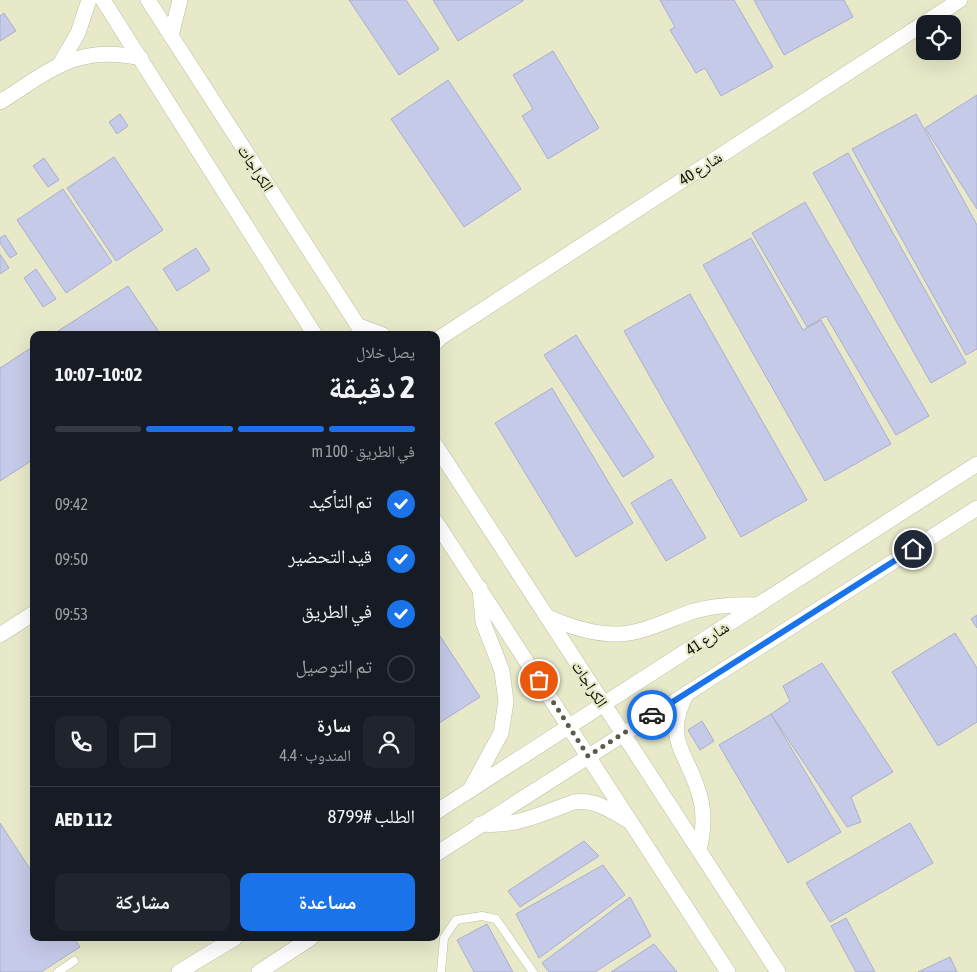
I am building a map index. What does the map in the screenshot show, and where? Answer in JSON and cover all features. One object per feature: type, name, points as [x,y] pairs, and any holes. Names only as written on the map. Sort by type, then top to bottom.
[{"type":"street","points":[[60,64],[78,33],[89,0]]},
{"type":"street","points":[[104,0],[312,331]]},
{"type":"street","name":"الكراجات","points":[[148,0],[362,331]]},
{"type":"street","points":[[171,36],[180,0]]},
{"type":"street","name":"شارع 40","points":[[440,338],[960,0]]},
{"type":"street","points":[[0,102],[60,64],[75,58],[108,54],[141,58]]},
{"type":"street","name":"الكراجات","points":[[440,452],[778,972]]},
{"type":"street","name":"شارع 41","points":[[440,810],[977,464]]},
{"type":"street","points":[[440,851],[977,508]]},
{"type":"street","points":[[440,528],[480,586],[569,728],[728,972]]},
{"type":"street","points":[[470,792],[501,733],[506,702],[502,671],[483,622],[480,586]]},
{"type":"street","points":[[546,616],[576,629],[622,634],[658,625],[694,611],[715,606],[759,605]]},
{"type":"street","points":[[0,635],[30,616]]},
{"type":"street","points":[[687,693],[677,719],[676,732],[678,746],[698,789],[702,804],[704,820],[699,850]]},
{"type":"street","points":[[480,824],[496,826],[526,821],[574,802],[582,801],[599,805],[631,822]]},
{"type":"street","points":[[179,972],[230,941]]},
{"type":"street","points":[[259,972],[306,941]]},
{"type":"lane","points":[[441,972],[444,938],[456,920],[482,916],[496,920],[533,972]]},
{"type":"lane","points":[[58,972],[74,961]]},
{"type":"building","points":[[349,0],[406,0],[439,49],[399,75]]},
{"type":"building","points":[[433,0],[523,0],[523,1],[458,41]]},
{"type":"building","points":[[660,0],[734,0],[773,67],[721,96],[705,68],[696,73],[670,30],[675,27]]},
{"type":"building","points":[[754,0],[844,0],[853,17],[784,55]]},
{"type":"building","points":[[4,13],[16,31],[0,41],[0,16]]},
{"type":"building","points":[[553,51],[599,128],[548,159],[522,116],[533,109],[513,75]]},
{"type":"building","points":[[448,80],[521,189],[464,227],[391,119]]},
{"type":"building","points":[[977,95],[977,209],[925,128]]},
{"type":"building","points":[[120,114],[128,126],[117,134],[109,122]]},
{"type":"building","points":[[916,114],[977,225],[977,349],[966,355],[852,149]]},
{"type":"building","points":[[848,153],[966,363],[931,383],[813,173]]},
{"type":"building","points":[[114,157],[163,230],[116,261],[67,188]]},
{"type":"building","points":[[44,158],[59,180],[48,187],[33,166]]},
{"type":"building","points":[[63,189],[112,262],[66,293],[17,220]]},
{"type":"building","points":[[805,202],[929,416],[896,435],[826,316],[807,327],[752,233]]},
{"type":"building","points":[[5,235],[17,254],[10,258],[0,243],[0,238]]},
{"type":"building","points":[[751,238],[803,330],[821,320],[891,444],[825,481],[703,265]]},
{"type":"building","points":[[196,248],[210,270],[177,291],[163,269]]},
{"type":"building","points":[[0,254],[9,268],[0,274]]},
{"type":"building","points":[[36,269],[56,299],[43,307],[24,278]]},
{"type":"building","points":[[128,286],[158,331],[58,331]]},
{"type":"building","points":[[690,294],[807,500],[741,537],[624,331]]},
{"type":"building","points":[[576,335],[654,457],[623,477],[544,355]]},
{"type":"building","points":[[30,349],[30,462],[0,481],[0,368]]},
{"type":"building","points":[[552,388],[633,523],[576,557],[495,423]]},
{"type":"building","points":[[671,479],[706,538],[666,561],[631,503]]},
{"type":"building","points":[[977,615],[977,628],[971,619]]},
{"type":"building","points":[[955,633],[977,668],[977,722],[938,746],[892,672]]},
{"type":"building","points":[[440,636],[480,697],[440,722]]},
{"type":"building","points":[[822,663],[893,772],[851,797],[861,822],[847,827],[771,714],[790,701],[783,686]]},
{"type":"building","points":[[771,714],[841,832],[788,863],[719,745]]},
{"type":"building","points":[[702,721],[714,741],[700,750],[688,730]]},
{"type":"building","points":[[0,823],[30,869],[30,941],[76,941],[80,947],[41,972],[0,972]]},
{"type":"building","points":[[910,823],[933,863],[830,922],[806,883]]},
{"type":"building","points":[[584,841],[599,856],[520,907],[508,891]]},
{"type":"building","points":[[603,865],[625,895],[539,958],[516,914]]},
{"type":"building","points":[[630,897],[651,936],[595,972],[549,972],[542,963]]},
{"type":"building","points":[[846,918],[875,972],[856,972],[831,926]]},
{"type":"building","points":[[487,924],[513,972],[474,972],[457,940]]},
{"type":"building","points":[[654,944],[677,972],[611,972]]},
{"type":"building","points":[[950,957],[957,972],[918,972]]},
{"type":"way so far","points":[[539,680],[588,756],[652,715]]},
{"type":"route","points":[[652,715],[913,549]]}]
